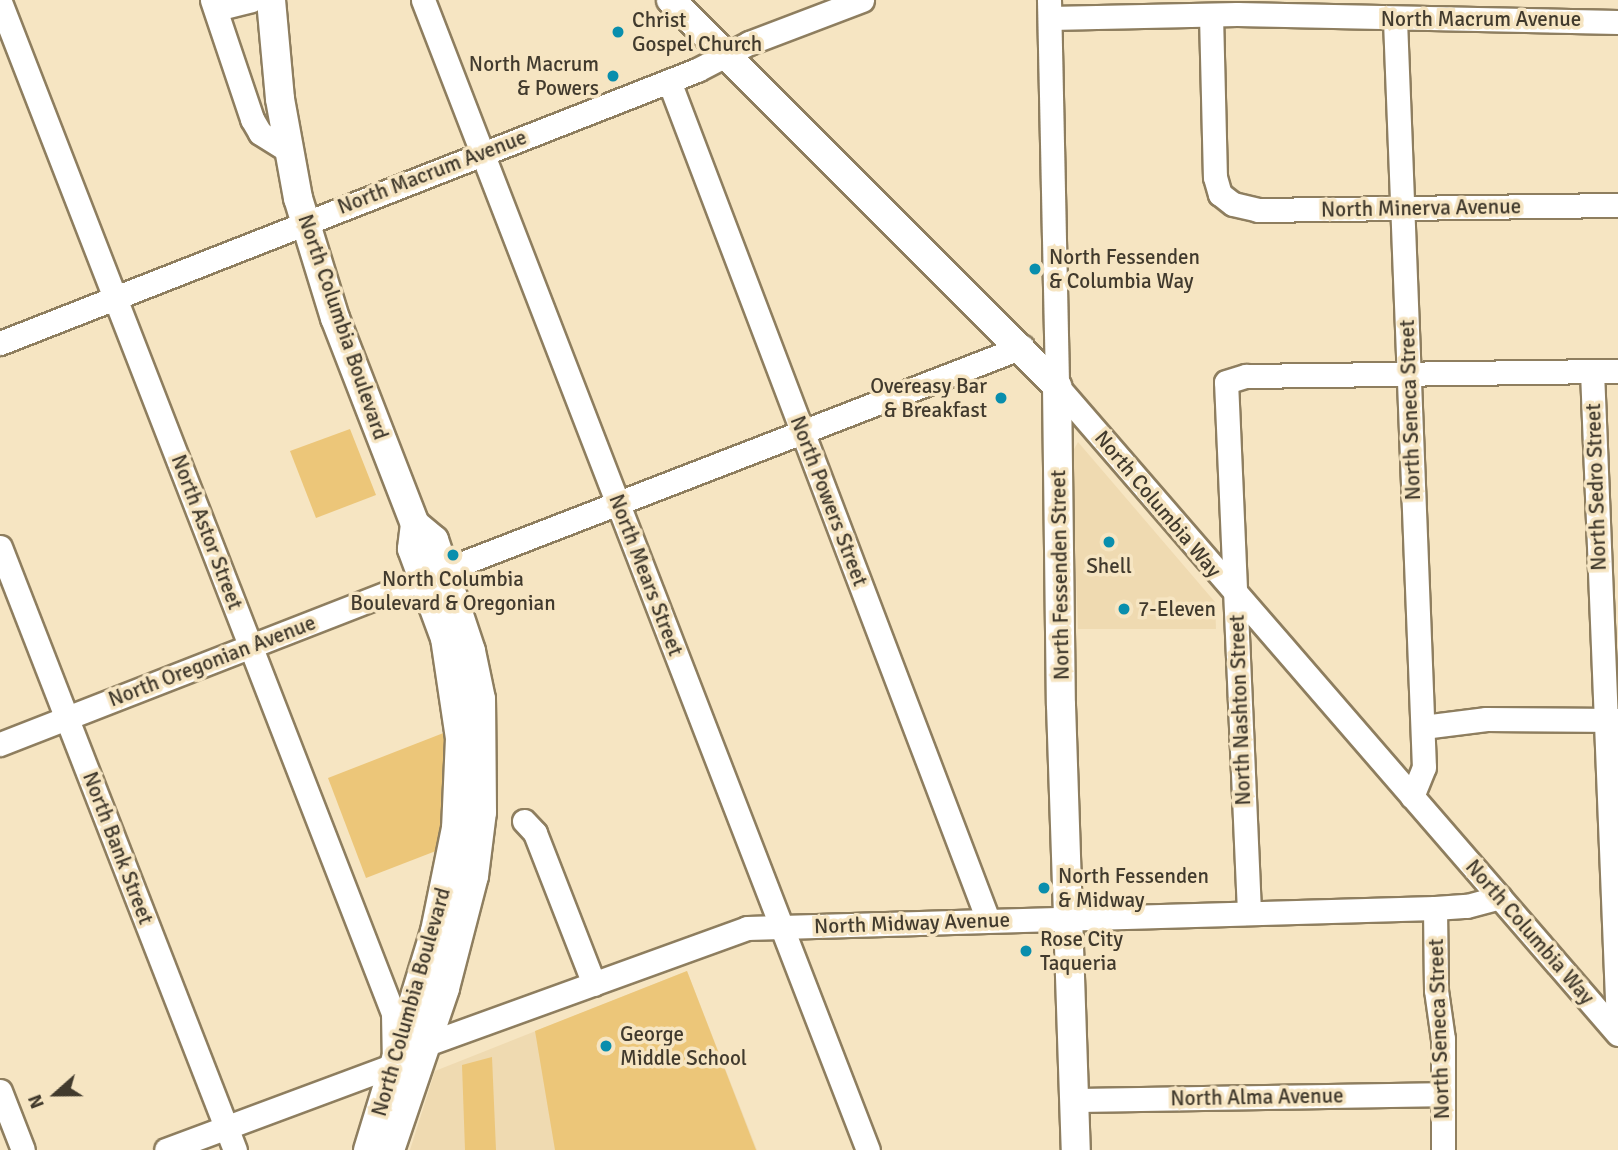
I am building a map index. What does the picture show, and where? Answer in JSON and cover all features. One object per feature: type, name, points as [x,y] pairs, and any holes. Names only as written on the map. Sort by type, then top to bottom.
[{"type":"main road","name":"North Columbia Boulevard","points":[[271,0],[289,152],[305,223],[335,318],[415,524],[434,540],[435,574],[449,656],[460,775],[456,828],[435,931],[368,1150]]},
{"type":"main road","name":"North Columbia Way","points":[[671,0],[1021,347],[1057,386]]},
{"type":"main road","name":"North Fessenden Street","points":[[1057,386],[1067,916],[1076,1150]]},
{"type":"main road","name":"North Columbia Boulevard","points":[[390,1150],[427,1044],[474,876],[482,812],[481,698],[435,574]]},
{"type":"main road","points":[[394,1065],[398,1070],[396,1109],[401,1116]]},
{"type":"street","points":[[251,0],[214,4],[252,119],[260,133],[289,152]]},
{"type":"street","name":"North Mears Street","points":[[423,0],[868,1150]]},
{"type":"street","name":"North Macrum Avenue","points":[[0,343],[669,81],[862,0]]},
{"type":"street","name":"North Astor Street","points":[[0,2],[393,1013],[394,1065]]},
{"type":"street","name":"North Macrum Avenue","points":[[1049,9],[1211,15],[1618,22]]},
{"type":"street","name":"North Fessenden Street","points":[[1049,9],[1057,386]]},
{"type":"street","name":"North Minerva Avenue","points":[[1211,15],[1215,177],[1225,199],[1258,210],[1618,205]]},
{"type":"street","name":"North Seneca Street","points":[[1395,19],[1424,767],[1412,797]]},
{"type":"street","name":"North Powers Street","points":[[669,81],[988,920]]},
{"type":"street","name":"North Oregonian Avenue","points":[[0,744],[251,644],[1021,347]]},
{"type":"street","name":"North Sedro Street","points":[[1592,371],[1611,720],[1618,1023]]},
{"type":"street","points":[[1408,375],[1618,371]]},
{"type":"street","name":"North Nashton Street","points":[[1249,912],[1226,382],[1246,376],[1408,375]]},
{"type":"street","name":"North Columbia Way","points":[[1057,386],[1235,595],[1618,1034]]},
{"type":"street","name":"North Bank Street","points":[[0,547],[235,1150]]},
{"type":"street","points":[[1423,727],[1486,719],[1611,720]]},
{"type":"street","points":[[524,821],[535,833],[594,984]]},
{"type":"street","name":"North Midway Avenue","points":[[427,1044],[594,984],[726,932],[1067,916],[1435,908],[1467,906],[1500,897]]},
{"type":"street","name":"North Seneca Street","points":[[1435,908],[1436,990],[1443,1039],[1443,1150]]},
{"type":"street","points":[[166,1150],[394,1065]]},
{"type":"street","points":[[0,1091],[23,1150]]},
{"type":"street","name":"North Alma Avenue","points":[[1074,1100],[1441,1094]]},
{"type":"shaded area","points":[[350,429],[376,495],[316,518],[290,451]]},
{"type":"shaded area","points":[[1078,442],[1215,602],[1216,629],[1078,629],[1072,453]]},
{"type":"shaded area","points":[[446,732],[441,849],[366,878],[328,778]]},
{"type":"shaded area","name":"George Middle School","points":[[687,971],[757,1150],[410,1150],[435,1071]]},
{"type":"shaded area","name":"George Middle School","points":[[687,971],[756,1150],[555,1150],[535,1031]]},
{"type":"shaded area","points":[[492,1057],[496,1150],[465,1150],[462,1065]]},
{"type":"place","name":"Christ Gospel Church","points":[[618,32]]},
{"type":"place","name":"North Macrum & Powers","points":[[613,76]]},
{"type":"place","name":"North Fessenden & Columbia Way","points":[[1035,269]]},
{"type":"place","name":"Overeasy Bar & Breakfast","points":[[1001,398]]},
{"type":"place","name":"Shell","points":[[1109,542]]},
{"type":"place","name":"North Columbia Boulevard & Oregonian","points":[[453,555]]},
{"type":"place","name":"7-Eleven","points":[[1124,609]]},
{"type":"place","name":"North Fessenden & Midway","points":[[1044,888]]},
{"type":"place","name":"Rose City Taqueria","points":[[1026,951]]},
{"type":"place","name":"George Middle School","points":[[606,1046]]}]
